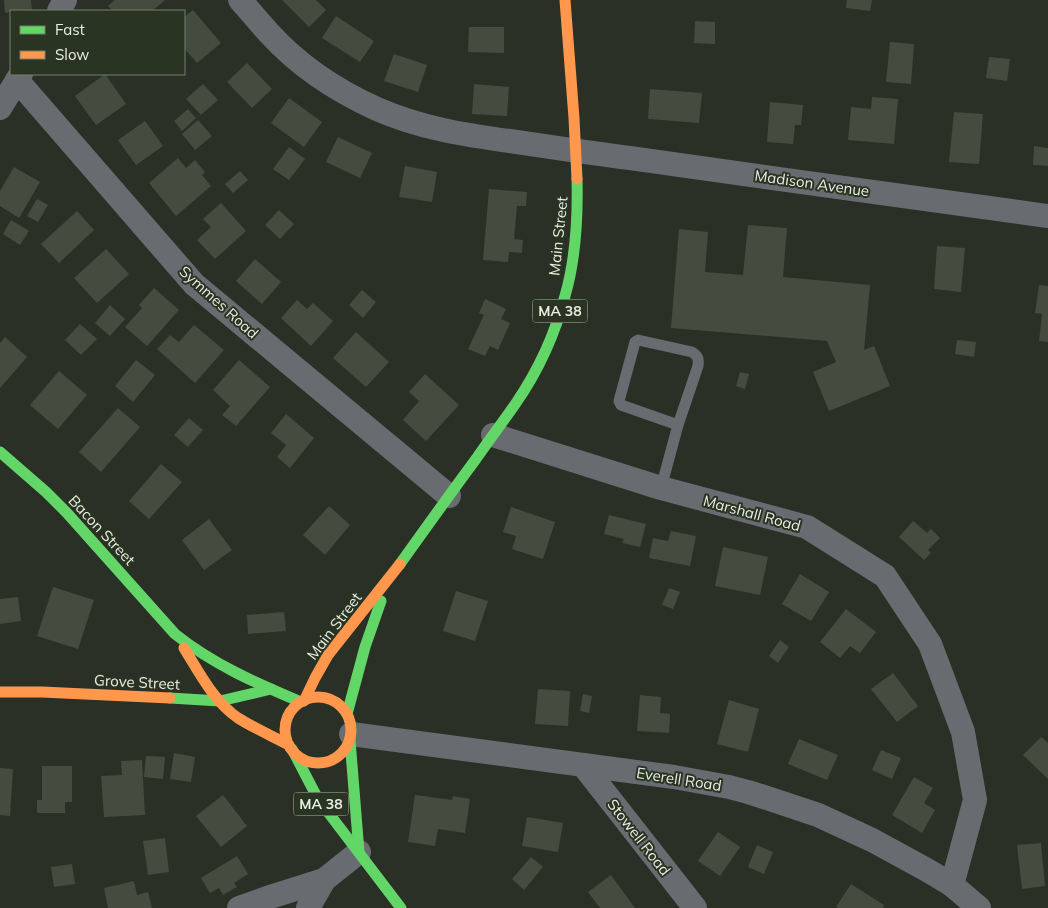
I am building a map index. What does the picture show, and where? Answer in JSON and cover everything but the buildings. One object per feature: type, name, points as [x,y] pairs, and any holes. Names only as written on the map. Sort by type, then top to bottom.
[{"type":"main road","name":"Main Street","points":[[303,701],[328,655],[393,574],[523,391],[539,363],[557,322],[566,291],[575,246],[577,201],[576,151],[565,0]]},
{"type":"main road","name":"Bacon Street","points":[[0,452],[67,513],[187,645],[220,666],[303,701]]},
{"type":"main road","name":"Main Street","points":[[359,852],[349,729],[365,647],[376,612],[393,574]]},
{"type":"main road","name":"Bacon Street","points":[[175,634],[220,701],[231,713],[291,747]]},
{"type":"main road","name":"Grove Street","points":[[0,692],[42,692],[220,701],[271,689]]},
{"type":"main road","points":[[291,747],[304,759],[321,762],[338,756],[346,747],[349,729],[338,704],[322,697],[314,697],[303,701]]},
{"type":"main road","name":"MA 38","points":[[303,701],[292,710],[286,724],[286,733],[291,747],[318,799],[401,908]]},
{"type":"street","name":"Madison Avenue","points":[[240,0],[269,34],[297,59],[330,84],[378,110],[443,131],[1048,216]]},
{"type":"street","points":[[0,108],[19,77]]},
{"type":"street","name":"Symmes Road","points":[[19,77],[194,284],[449,496]]},
{"type":"street","name":"Marshall Road","points":[[492,435],[661,488],[807,527],[885,576],[930,644],[963,732],[975,800],[952,885]]},
{"type":"street","name":"Everell Road","points":[[349,729],[691,780],[729,787],[770,798],[849,828],[952,885],[979,908]]},
{"type":"street","name":"Stowell Road","points":[[583,765],[695,908]]},
{"type":"street","points":[[239,908],[324,880],[359,852]]},
{"type":"street","points":[[308,908],[324,880]]},
{"type":"lane","points":[[661,488],[678,425],[699,361],[698,357],[692,352],[638,340],[635,342],[619,403],[678,425]]},
{"type":"traffic: fast","points":[[400,564],[516,403],[532,378],[545,352],[561,310],[572,267],[577,223],[577,179]]},
{"type":"traffic: fast","points":[[0,452],[67,513],[175,634],[220,664],[301,702]]},
{"type":"traffic: fast","points":[[347,714],[365,647],[381,601]]},
{"type":"traffic: fast","points":[[170,698],[220,701],[271,689]]},
{"type":"traffic: fast","points":[[350,740],[359,852]]},
{"type":"traffic: fast","points":[[292,749],[318,799],[401,908]]},
{"type":"traffic: slow","points":[[565,0],[577,179]]},
{"type":"traffic: slow","points":[[304,701],[328,655],[400,564]]},
{"type":"traffic: slow","points":[[184,648],[214,695],[229,711],[244,722],[289,745]]},
{"type":"traffic: slow","points":[[0,692],[170,698]]},
{"type":"traffic: slow","points":[[318,697],[330,700],[341,707],[348,718],[351,730],[348,742],[341,753],[330,760],[318,763],[306,760],[295,753],[288,742],[285,730],[288,718],[295,707],[306,700],[318,697]]}]
